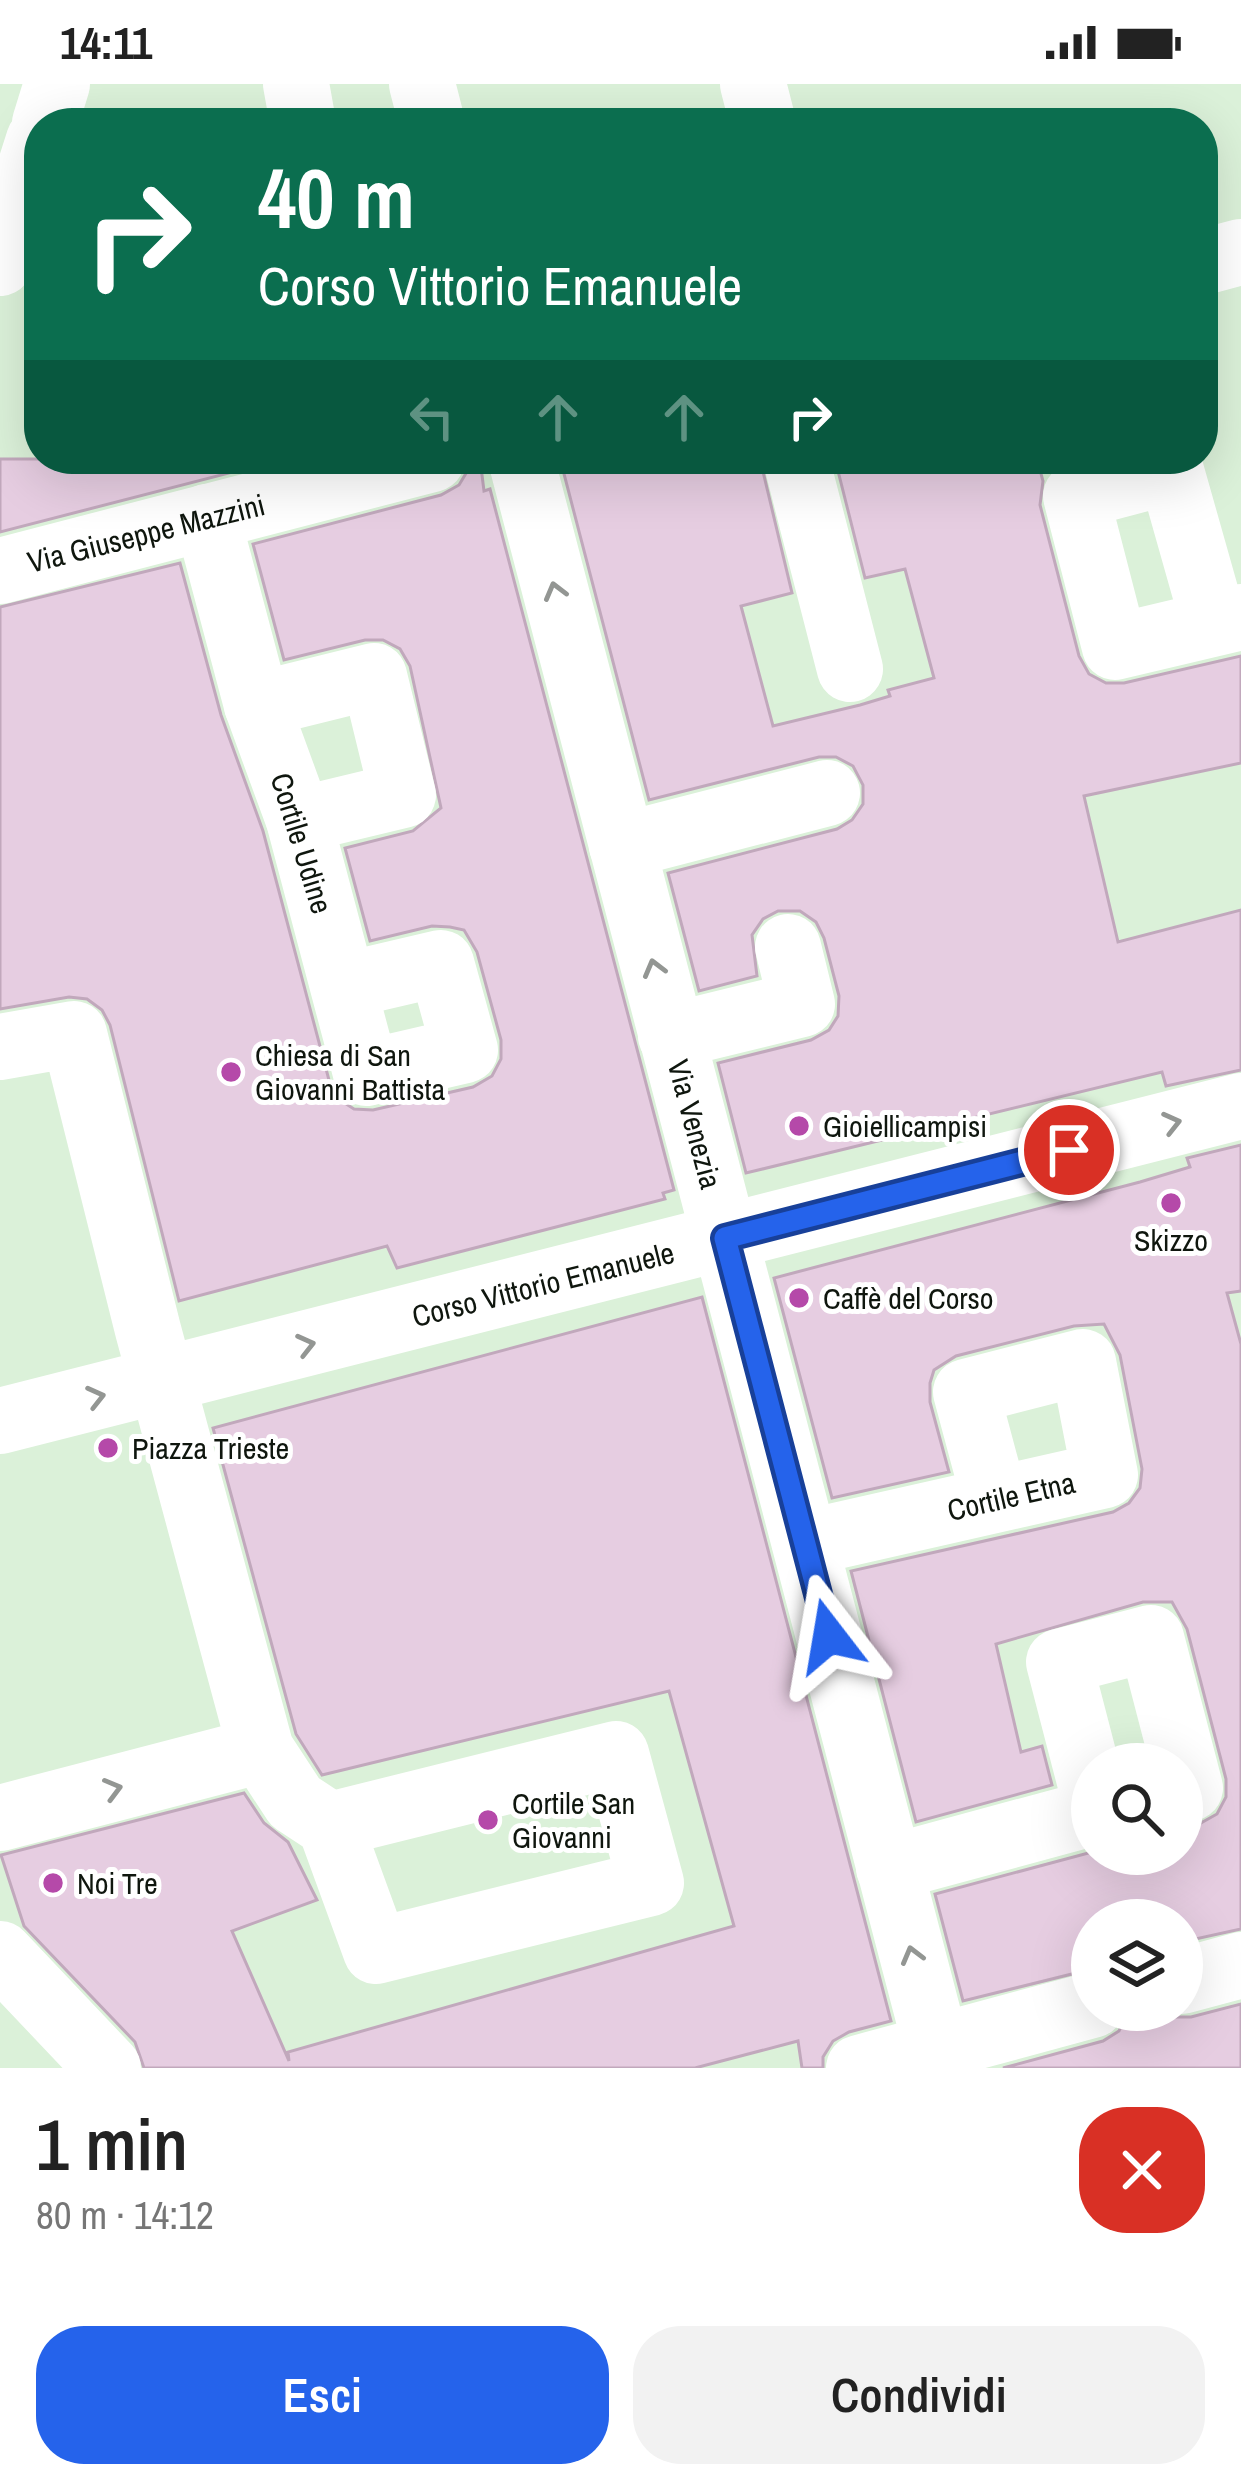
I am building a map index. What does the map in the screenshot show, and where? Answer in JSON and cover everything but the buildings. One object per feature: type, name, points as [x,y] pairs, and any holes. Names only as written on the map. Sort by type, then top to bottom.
[{"type":"street","points":[[12,235],[24,193]]},
{"type":"street","name":"Via Giuseppe Mazzini","points":[[0,571],[374,474]]},
{"type":"street","name":"Via Venezia","points":[[525,474],[939,2058]]},
{"type":"street","points":[[800,474],[850,669]]},
{"type":"street","points":[[1160,474],[1076,496],[1115,647],[1228,620],[1172,474]]},
{"type":"street","name":"Cortile Udine","points":[[207,517],[257,705],[299,820],[366,1073],[465,1050],[441,963],[343,986]]},
{"type":"street","points":[[257,705],[374,676],[404,795],[299,820]]},
{"type":"street","points":[[622,846],[827,793]]},
{"type":"street","points":[[671,1036],[802,1004],[788,947]]},
{"type":"street","points":[[0,1047],[74,1034],[177,1378],[261,1750],[296,1802],[331,1825],[376,1952],[651,1883],[616,1754],[331,1825]]},
{"type":"street","name":"Corso Vittorio Emanuele","points":[[0,1421],[1241,1106]]},
{"type":"street","name":"Cortile Etna","points":[[805,1543],[1105,1475],[1083,1362],[966,1392],[995,1499]]},
{"type":"street","points":[[1080,1743],[1059,1662],[1150,1638],[1178,1743]]},
{"type":"street","points":[[0,1818],[261,1750]]},
{"type":"street","points":[[889,1868],[1071,1819]]},
{"type":"street","points":[[0,1954],[90,2062]]},
{"type":"street","points":[[1203,1975],[1241,1965]]},
{"type":"street","points":[[859,2068],[939,2058],[1071,2013]]},
{"type":"place","name":"Chiesa di San Giovanni Battista","points":[[231,1072]]},
{"type":"place","name":"Gioiellicampisi","points":[[799,1126]]},
{"type":"place","name":"Skizzo","points":[[1171,1203]]},
{"type":"place","name":"Caffè del Corso","points":[[799,1298]]},
{"type":"place","name":"Piazza Trieste","points":[[108,1448]]},
{"type":"place","name":"Cortile San Giovanni","points":[[488,1820]]},
{"type":"place","name":"Noi Tre","points":[[53,1883]]},
{"type":"route","points":[[829,1636],[725,1238],[1069,1150]]}]
